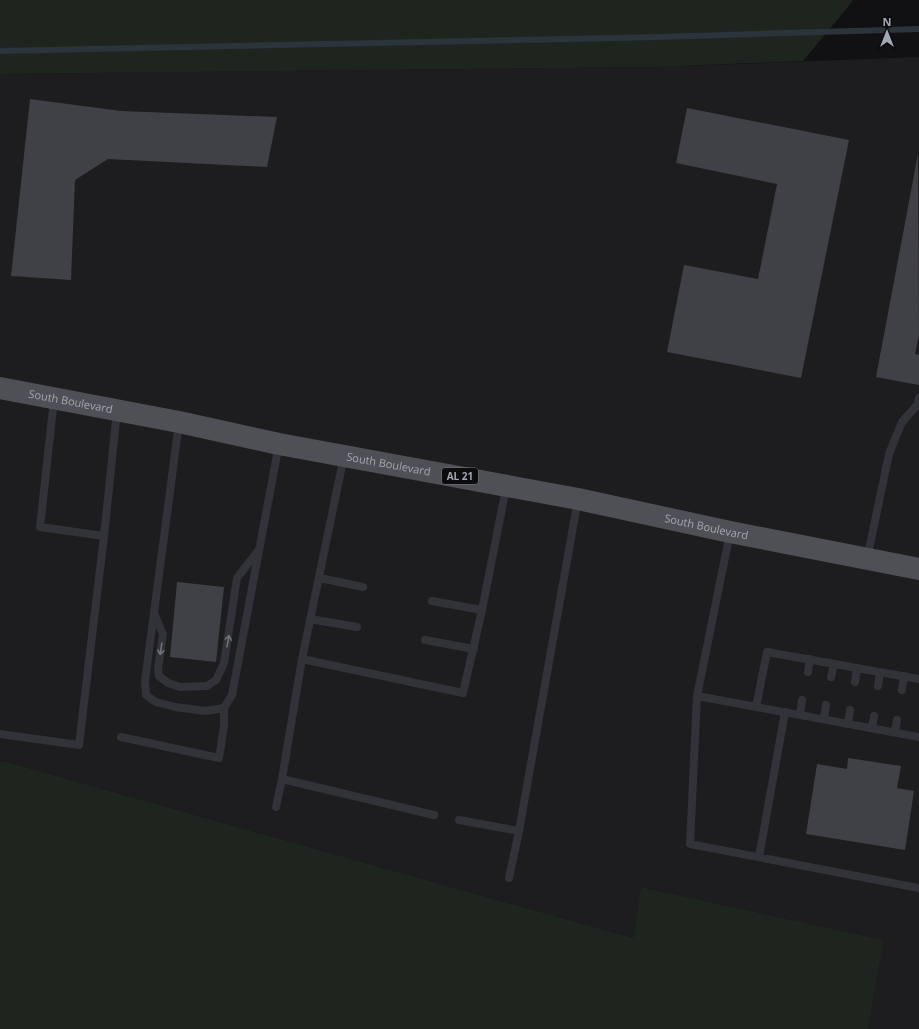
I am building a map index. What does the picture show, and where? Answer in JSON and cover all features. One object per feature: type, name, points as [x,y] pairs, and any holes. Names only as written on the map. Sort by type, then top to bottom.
[{"type":"main road","name":"South Boulevard","points":[[0,388],[179,422],[279,444],[507,485],[730,532],[919,569]]},
{"type":"lane","points":[[54,398],[40,527],[104,536]]},
{"type":"lane","points":[[867,559],[889,454],[902,422],[918,404],[919,398]]},
{"type":"lane","points":[[0,734],[80,745],[117,410]]},
{"type":"lane","points":[[179,422],[145,681],[146,695],[156,702],[175,707],[205,711],[224,708]]},
{"type":"lane","points":[[121,737],[219,758],[224,726],[224,708],[232,695],[279,444]]},
{"type":"lane","points":[[276,807],[302,659],[320,578],[344,456]]},
{"type":"lane","points":[[302,659],[464,692],[507,485]]},
{"type":"lane","points":[[509,878],[519,831],[578,499]]},
{"type":"lane","points":[[730,532],[697,696],[690,844],[919,888]]},
{"type":"lane","points":[[154,612],[163,634],[158,669],[159,676],[168,683],[180,687],[207,686],[216,680],[224,664],[237,578],[260,548]]},
{"type":"lane","points":[[320,578],[363,586]]},
{"type":"lane","points":[[432,600],[482,610]]},
{"type":"lane","points":[[310,619],[357,626]]},
{"type":"lane","points":[[425,640],[474,649]]},
{"type":"lane","points":[[756,707],[767,652],[919,679]]},
{"type":"lane","points":[[808,672],[810,659]]},
{"type":"lane","points":[[831,677],[834,664]]},
{"type":"lane","points":[[855,682],[857,668]]},
{"type":"lane","points":[[878,686],[880,672]]},
{"type":"lane","points":[[902,690],[904,676]]},
{"type":"lane","points":[[697,696],[919,736]]},
{"type":"lane","points":[[800,715],[802,700]]},
{"type":"lane","points":[[824,719],[826,705]]},
{"type":"lane","points":[[848,724],[850,710]]},
{"type":"lane","points":[[759,857],[785,712]]},
{"type":"lane","points":[[872,728],[874,716]]},
{"type":"lane","points":[[895,732],[897,720]]},
{"type":"lane","points":[[282,779],[434,815]]},
{"type":"lane","points":[[459,820],[519,831]]},
{"type":"shaded area","points":[[0,0],[852,0],[852,2],[803,61],[657,67],[0,74]]},
{"type":"shaded area","points":[[919,57],[919,1029],[868,1029],[884,940],[641,887],[633,938],[0,760],[0,74],[657,67]]},
{"type":"shaded area","points":[[0,760],[633,938],[641,887],[884,940],[868,1029],[0,1029]]},
{"type":"building","points":[[30,99],[121,111],[277,117],[267,167],[108,159],[75,180],[71,280],[11,276]]},
{"type":"building","points":[[687,108],[849,140],[801,378],[667,352],[684,265],[758,279],[777,184],[676,163]]},
{"type":"building","points":[[918,154],[919,335],[915,354],[919,355],[919,385],[876,377]]},
{"type":"building","points":[[177,582],[224,587],[216,662],[170,657]]},
{"type":"building","points":[[848,758],[901,766],[897,788],[914,791],[905,850],[806,834],[817,764],[847,769]]},
{"type":"waterway","points":[[0,51],[659,37],[919,29]]}]
